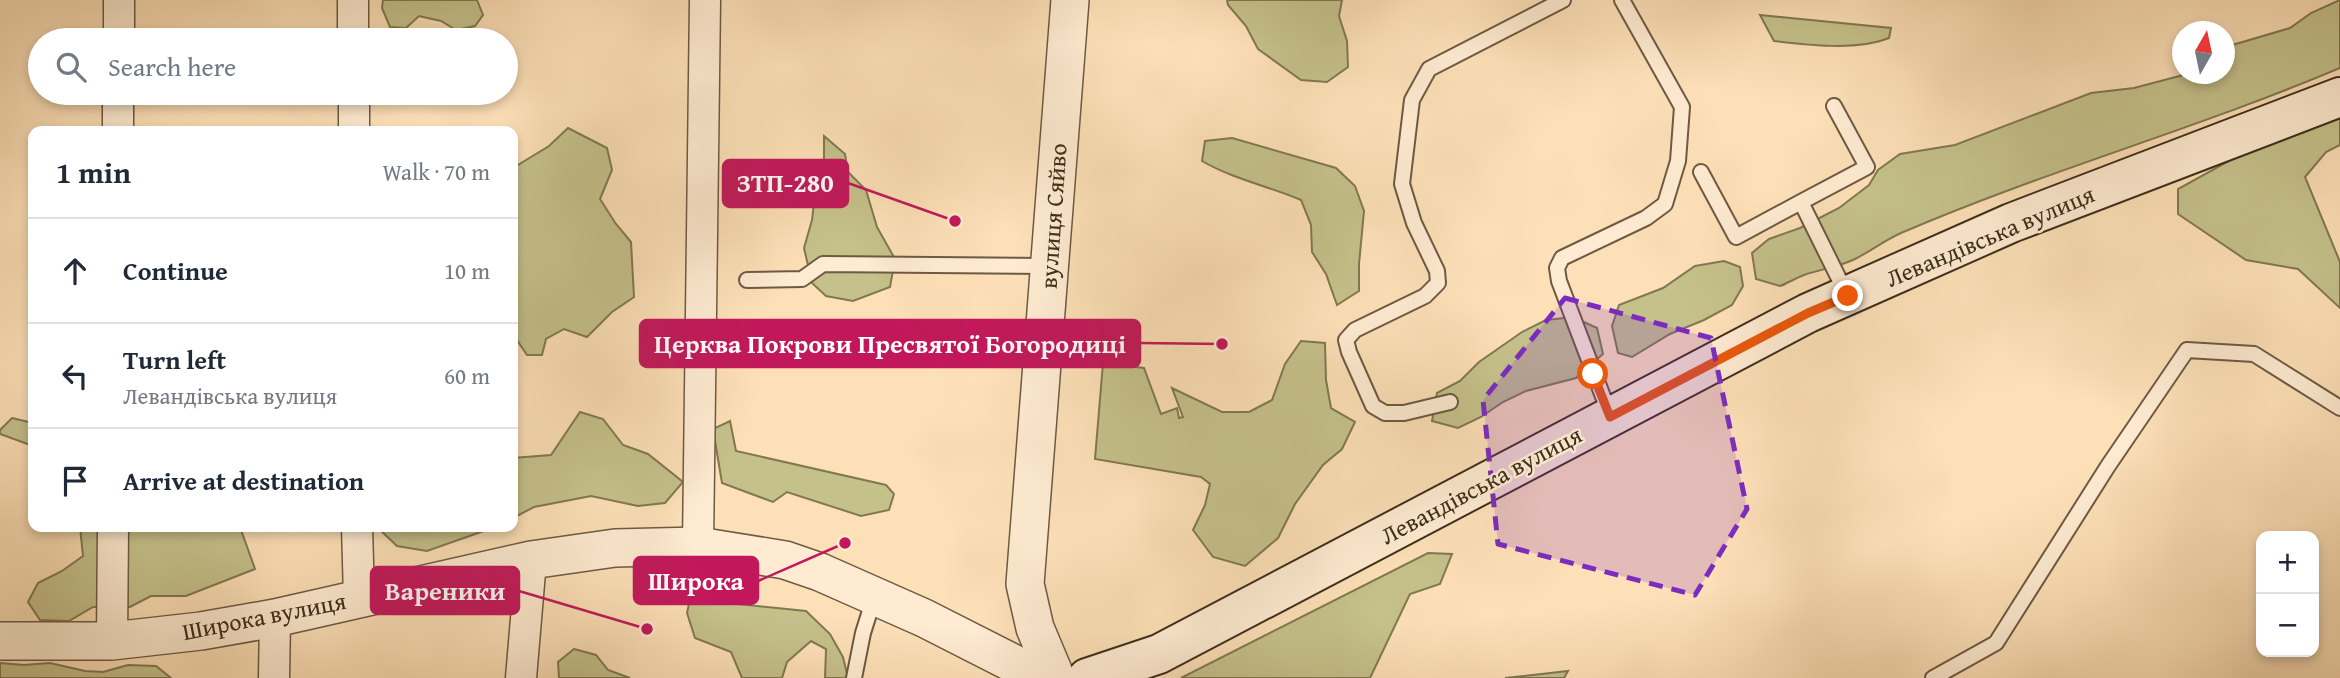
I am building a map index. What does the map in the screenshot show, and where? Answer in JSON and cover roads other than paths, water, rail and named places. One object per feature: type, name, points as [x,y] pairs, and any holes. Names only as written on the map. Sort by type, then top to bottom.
[{"type":"main road","name":"Левандівська вулиця","points":[[1087,678],[1159,654],[1808,313],[2011,223],[2340,97]]},
{"type":"street","points":[[119,0],[119,28]]},
{"type":"street","points":[[353,0],[354,28]]},
{"type":"street","points":[[698,546],[705,0]]},
{"type":"street","name":"вулиця Сяйво","points":[[1056,678],[1035,628],[1025,584],[1070,0]]},
{"type":"street","points":[[118,105],[118,126]]},
{"type":"street","points":[[354,105],[354,126]]},
{"type":"street","points":[[112,641],[113,532]]},
{"type":"street","points":[[357,532],[359,597]]},
{"type":"street","name":"Широка вулиця","points":[[0,641],[112,641],[201,631],[275,618],[531,560],[615,548],[698,546],[785,560],[875,595],[1042,678]]},
{"type":"street","points":[[520,678],[531,560]]},
{"type":"street","points":[[274,678],[275,618]]},
{"type":"lane","points":[[1450,401],[1404,413],[1385,413],[1379,410],[1373,406],[1346,340],[1354,330],[1425,296],[1438,283],[1437,271],[1414,223],[1402,184],[1412,100],[1429,69],[1563,0]]},
{"type":"lane","points":[[1610,417],[1559,281],[1557,268],[1562,258],[1646,218],[1665,204],[1678,161],[1682,107],[1622,0]]},
{"type":"lane","points":[[1701,172],[1736,237],[1867,167],[1834,106]]},
{"type":"lane","points":[[1801,202],[1848,296]]},
{"type":"lane","points":[[747,279],[802,279],[823,264],[1050,266]]},
{"type":"lane","points":[[1933,678],[1996,643],[2108,466],[2187,350],[2254,354],[2340,408]]},
{"type":"lane","points":[[854,678],[863,632],[875,595]]},
{"type":"place","name":"ЗТП-280","points":[[955,221]]},
{"type":"place","name":"Церква Покрови Пресвятої Богородиці","points":[[1222,344]]},
{"type":"place","name":"Широка","points":[[845,543]]},
{"type":"place","name":"Вареники","points":[[647,629]]}]
